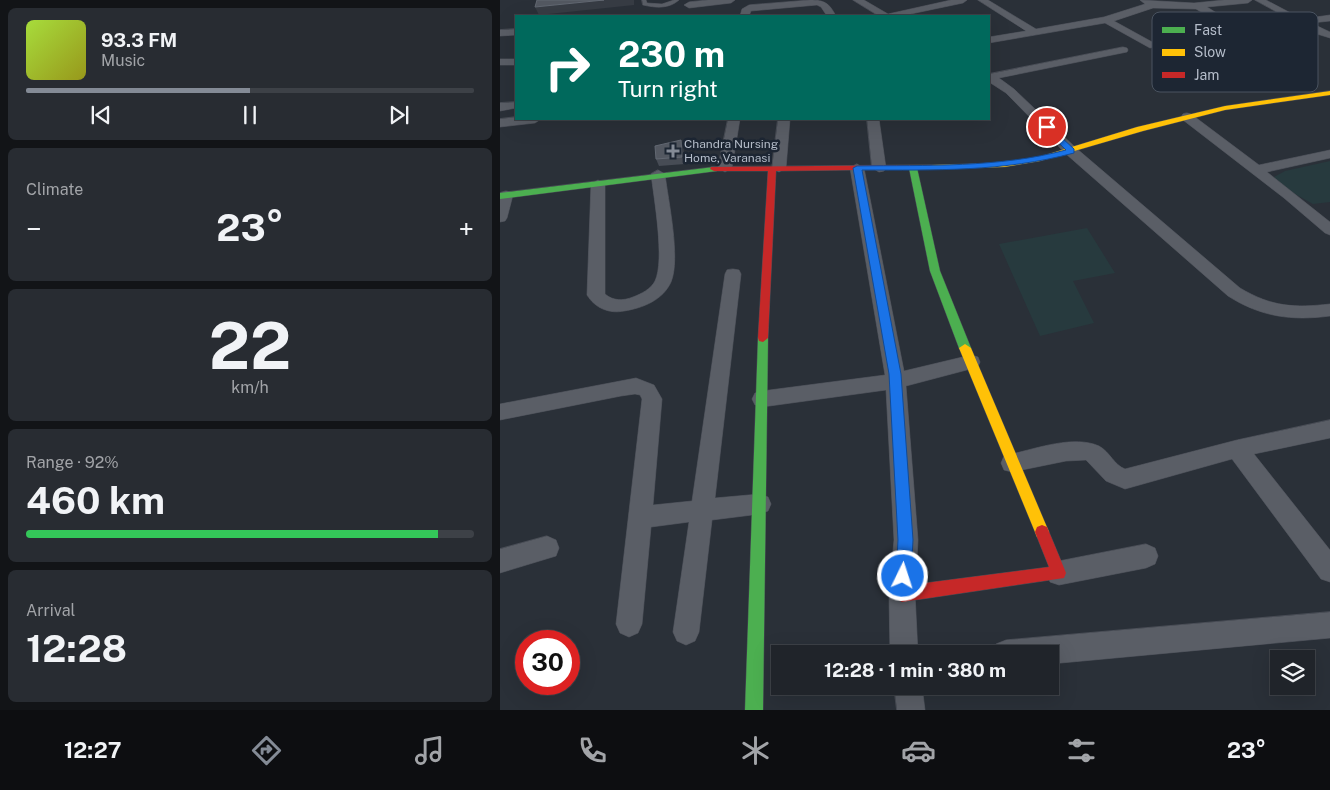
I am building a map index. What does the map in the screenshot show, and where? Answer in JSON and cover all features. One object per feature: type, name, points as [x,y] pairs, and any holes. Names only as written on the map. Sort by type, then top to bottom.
[{"type":"street","points":[[689,5],[731,0]]},
{"type":"street","points":[[857,0],[874,3],[884,15]]},
{"type":"street","points":[[893,15],[963,0]]},
{"type":"street","points":[[982,0],[1033,31]]},
{"type":"street","points":[[990,40],[1106,20],[1148,3],[1198,6],[1248,0]]},
{"type":"street","points":[[1260,0],[1282,12]]},
{"type":"street","points":[[743,15],[750,8],[822,3],[825,4],[830,15]]},
{"type":"street","points":[[798,4],[802,15]]},
{"type":"street","points":[[775,6],[777,15]]},
{"type":"street","points":[[932,6],[947,15]]},
{"type":"street","points":[[1198,6],[1208,12]]},
{"type":"street","points":[[1106,20],[1150,45]]},
{"type":"street","points":[[500,33],[515,32]]},
{"type":"street","points":[[990,77],[1123,50]]},
{"type":"street","points":[[501,64],[515,62]]},
{"type":"street","points":[[990,78],[1010,91],[1071,151],[1222,282],[1251,304],[1269,310],[1292,314],[1330,310]]},
{"type":"street","points":[[500,218],[503,195],[598,184],[658,174],[726,168],[913,168],[1004,165],[1071,151],[1187,117],[1267,101],[1330,93]]},
{"type":"street","points":[[500,107],[515,105]]},
{"type":"street","points":[[1187,117],[1330,230]]},
{"type":"street","points":[[500,123],[526,120]]},
{"type":"street","points":[[726,168],[734,120]]},
{"type":"street","points":[[754,710],[768,666],[760,504],[762,399],[775,168],[784,120]]},
{"type":"street","points":[[873,120],[879,168]]},
{"type":"street","points":[[1256,170],[1330,154]]},
{"type":"street","points":[[857,168],[895,381],[906,540],[902,594],[904,645]]},
{"type":"street","points":[[913,168],[935,271],[1059,573]]},
{"type":"street","points":[[598,184],[596,295],[601,302],[610,306],[625,305],[650,297],[664,279],[666,251],[658,174]]},
{"type":"street","points":[[1311,214],[1330,212]]},
{"type":"street","points":[[686,632],[733,274]]},
{"type":"street","points":[[762,399],[895,381],[971,362]]},
{"type":"street","points":[[500,412],[621,388],[636,386],[647,390],[652,399],[629,624]]},
{"type":"street","points":[[1012,462],[1084,450],[1096,456],[1116,477],[1125,478],[1237,449],[1330,429]]},
{"type":"street","points":[[1237,449],[1330,570]]},
{"type":"street","points":[[641,517],[760,504]]},
{"type":"street","points":[[500,561],[547,548]]},
{"type":"street","points":[[902,594],[1059,573],[1146,556]]},
{"type":"street","points":[[1059,649],[1330,625]]},
{"type":"street","points":[[909,695],[911,710]]},
{"type":"lane","points":[[644,0],[645,4],[655,6],[669,4],[677,0]]},
{"type":"green space","points":[[1330,161],[1330,202],[1313,204],[1288,190],[1274,177],[1285,171]]},
{"type":"green space","points":[[1087,228],[1115,273],[1073,281],[1094,323],[1040,336],[999,244]]},
{"type":"building","points":[[537,0],[604,0],[535,7]]},
{"type":"building","points":[[681,140],[682,157],[656,159],[655,146]]},
{"type":"traffic: fast","points":[[913,168],[935,271],[965,348]]},
{"type":"traffic: fast","points":[[500,196],[714,169]]},
{"type":"traffic: fast","points":[[754,710],[763,338]]},
{"type":"traffic: slow","points":[[931,167],[1004,165],[1040,159],[1140,129],[1225,108],[1330,93]]},
{"type":"traffic: slow","points":[[965,348],[1042,532]]},
{"type":"traffic: jam","points":[[714,169],[931,167]]},
{"type":"traffic: jam","points":[[763,338],[772,168]]},
{"type":"traffic: jam","points":[[902,594],[1059,573],[1042,532]]},
{"type":"place","name":"Chandra Nursing Home, Varanasi","points":[[673,151]]},
{"type":"route","points":[[903,576],[906,540],[895,374],[857,168],[1004,165],[1071,151],[1047,127]]}]
